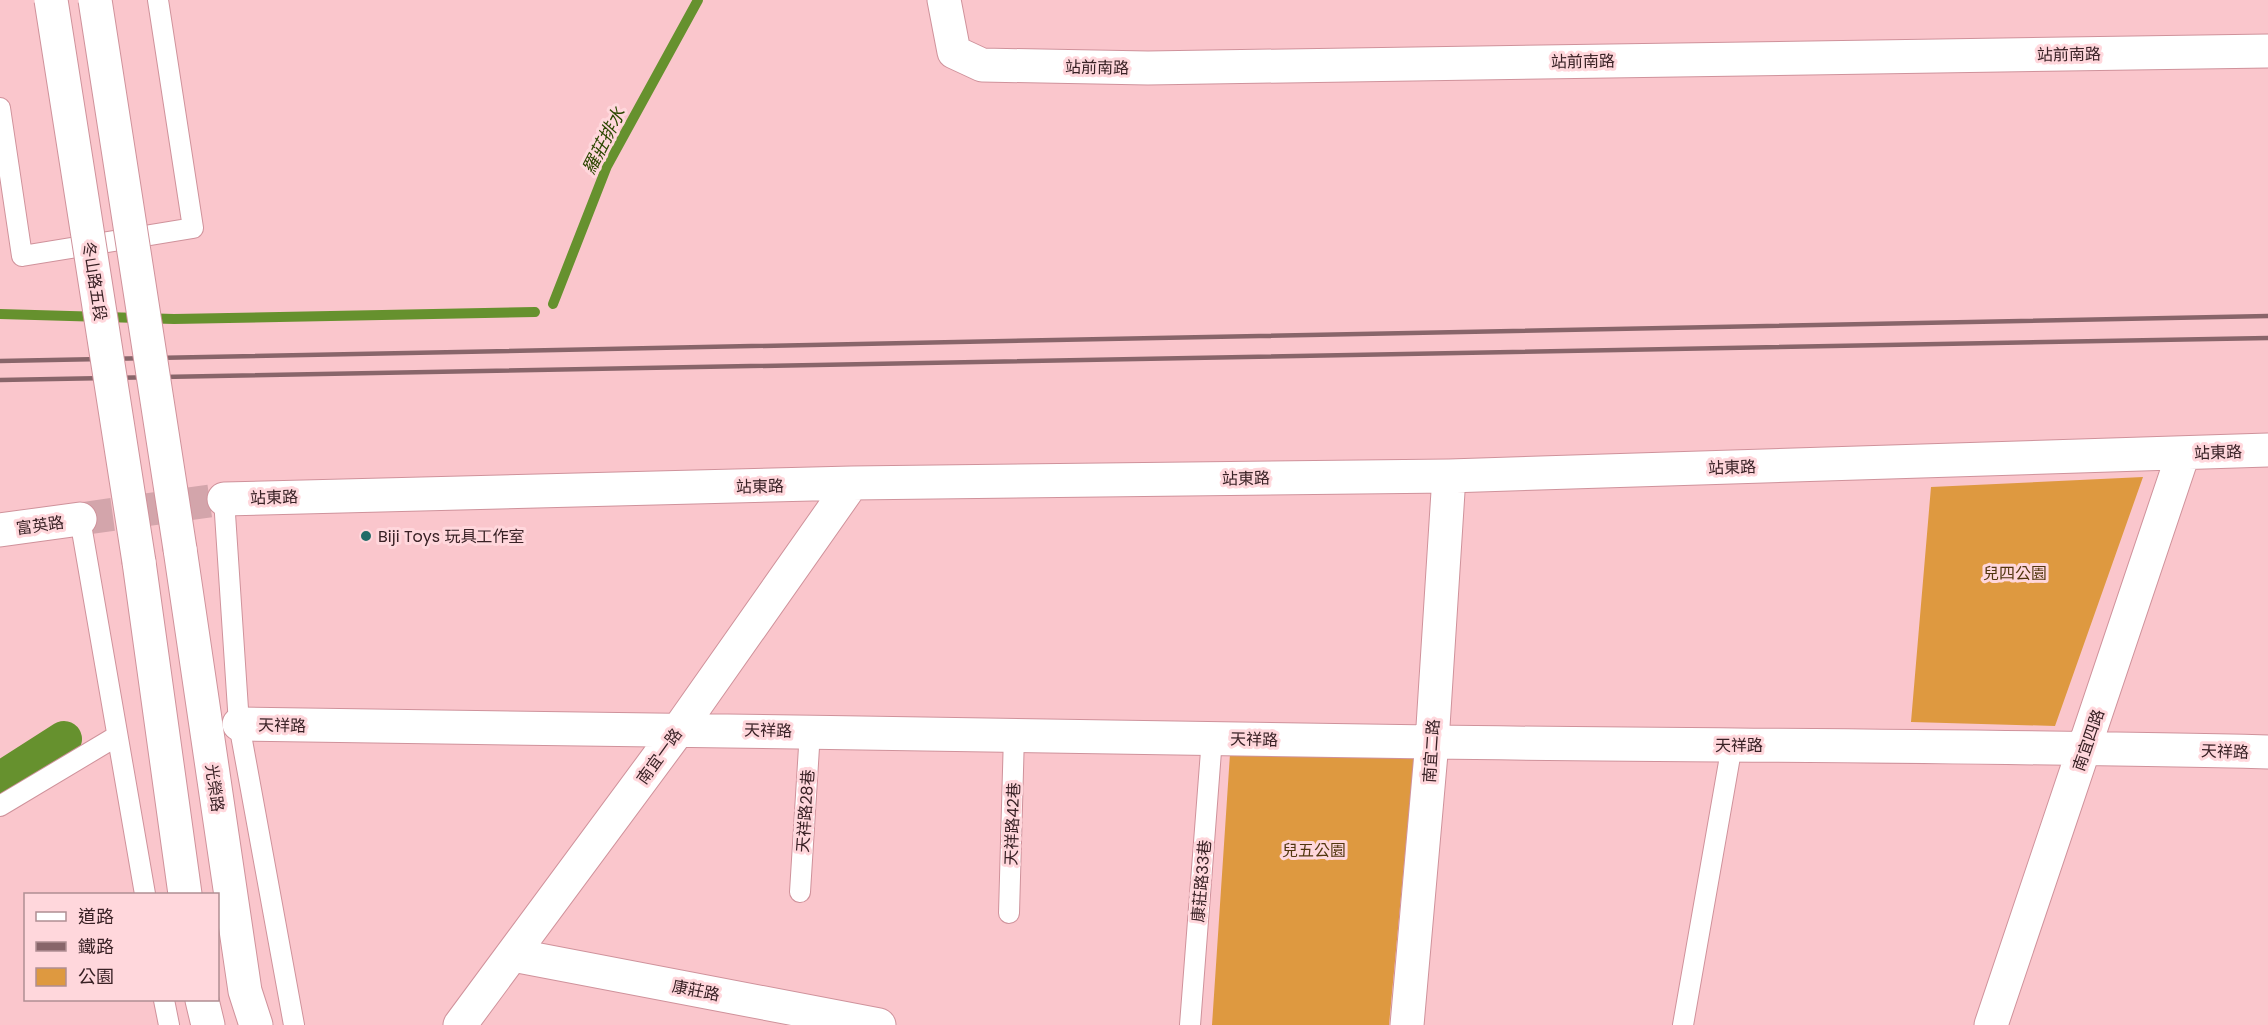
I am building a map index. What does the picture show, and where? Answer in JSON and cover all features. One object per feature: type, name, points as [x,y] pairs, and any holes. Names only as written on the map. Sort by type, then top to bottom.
[{"type":"street","name":"冬山路五段","points":[[51,0],[139,562],[185,893]]},
{"type":"street","name":"光榮路","points":[[95,0],[180,549],[245,992],[256,1025]]},
{"type":"street","name":"站前南路","points":[[944,0],[954,52],[982,65],[1148,68],[2268,51]]},
{"type":"street","name":"站東路","points":[[224,499],[852,483],[1449,476],[2268,450]]},
{"type":"street","name":"南宜四路","points":[[1991,1025],[2183,454]]},
{"type":"street","name":"南宜二路","points":[[1407,1025],[1432,742],[1449,476]]},
{"type":"street","name":"南宜一路","points":[[460,1025],[679,729],[852,483]]},
{"type":"street","name":"富英路","points":[[0,530],[80,519]]},
{"type":"street","name":"天祥路","points":[[239,724],[1432,742],[2085,747],[2268,752]]},
{"type":"street","name":"康莊路","points":[[513,955],[879,1025]]},
{"type":"street","points":[[202,1001],[208,1025]]},
{"type":"lane","points":[[0,108],[22,256],[193,228],[158,0]]},
{"type":"lane","points":[[224,499],[239,724],[294,1025]]},
{"type":"lane","points":[[80,519],[146,893]]},
{"type":"lane","name":"天祥路28巷","points":[[800,892],[810,731]]},
{"type":"lane","name":"天祥路42巷","points":[[1009,913],[1014,735]]},
{"type":"lane","points":[[0,806],[117,736]]},
{"type":"lane","name":"康莊路33巷","points":[[1190,1025],[1212,738]]},
{"type":"lane","points":[[1683,1025],[1732,745]]},
{"type":"lane","points":[[164,1001],[169,1025]]},
{"type":"green space","name":"兒四公園","points":[[2143,477],[2055,726],[1911,722],[1931,487]]},
{"type":"green space","name":"兒五公園","points":[[1230,754],[1414,757],[1389,1025],[1212,1025]]},
{"type":"waterway","name":"羅莊排水","points":[[553,304],[607,166],[698,0]]},
{"type":"waterway","points":[[0,314],[174,319],[535,312]]},
{"type":"waterway","points":[[0,780],[64,739]]},
{"type":"tunnel","points":[[80,519],[224,499]]},
{"type":"railway","points":[[0,361],[2268,316]]},
{"type":"railway","points":[[0,380],[2268,338]]},
{"type":"place","name":"Biji Toys 玩具工作室","points":[[366,536]]}]
